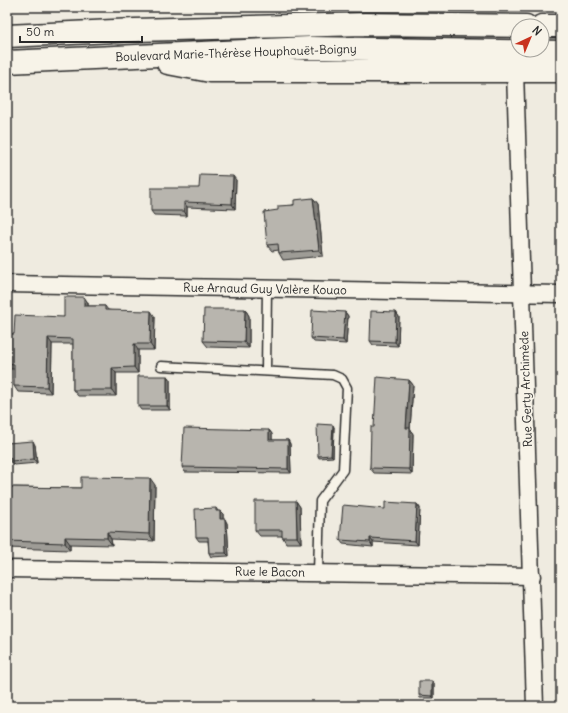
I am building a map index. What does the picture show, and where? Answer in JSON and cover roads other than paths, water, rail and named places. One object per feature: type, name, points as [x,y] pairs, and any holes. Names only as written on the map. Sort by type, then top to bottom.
[{"type":"main road","name":"Boulevard Marie-Thérèse Houphouët-Boigny","points":[[7,36],[135,30],[365,24],[510,26]]},
{"type":"main road","points":[[550,26],[561,26]]},
{"type":"main road","name":"Boulevard Marie-Thérèse Houphouët-Boigny","points":[[7,62],[310,48],[561,52]]},
{"type":"main road","points":[[133,56],[210,71],[561,71]]},
{"type":"street","name":"Rue Gerty Archimède","points":[[515,71],[536,706]]},
{"type":"street","name":"Rue Arnaud Guy Valère Kouao","points":[[7,284],[561,294]]},
{"type":"street","name":"Rue le Bacon","points":[[7,569],[532,576]]},
{"type":"lane","points":[[266,370],[267,289]]},
{"type":"lane","points":[[161,366],[266,370],[333,375],[342,379],[346,388],[343,470],[320,502],[318,573]]}]
